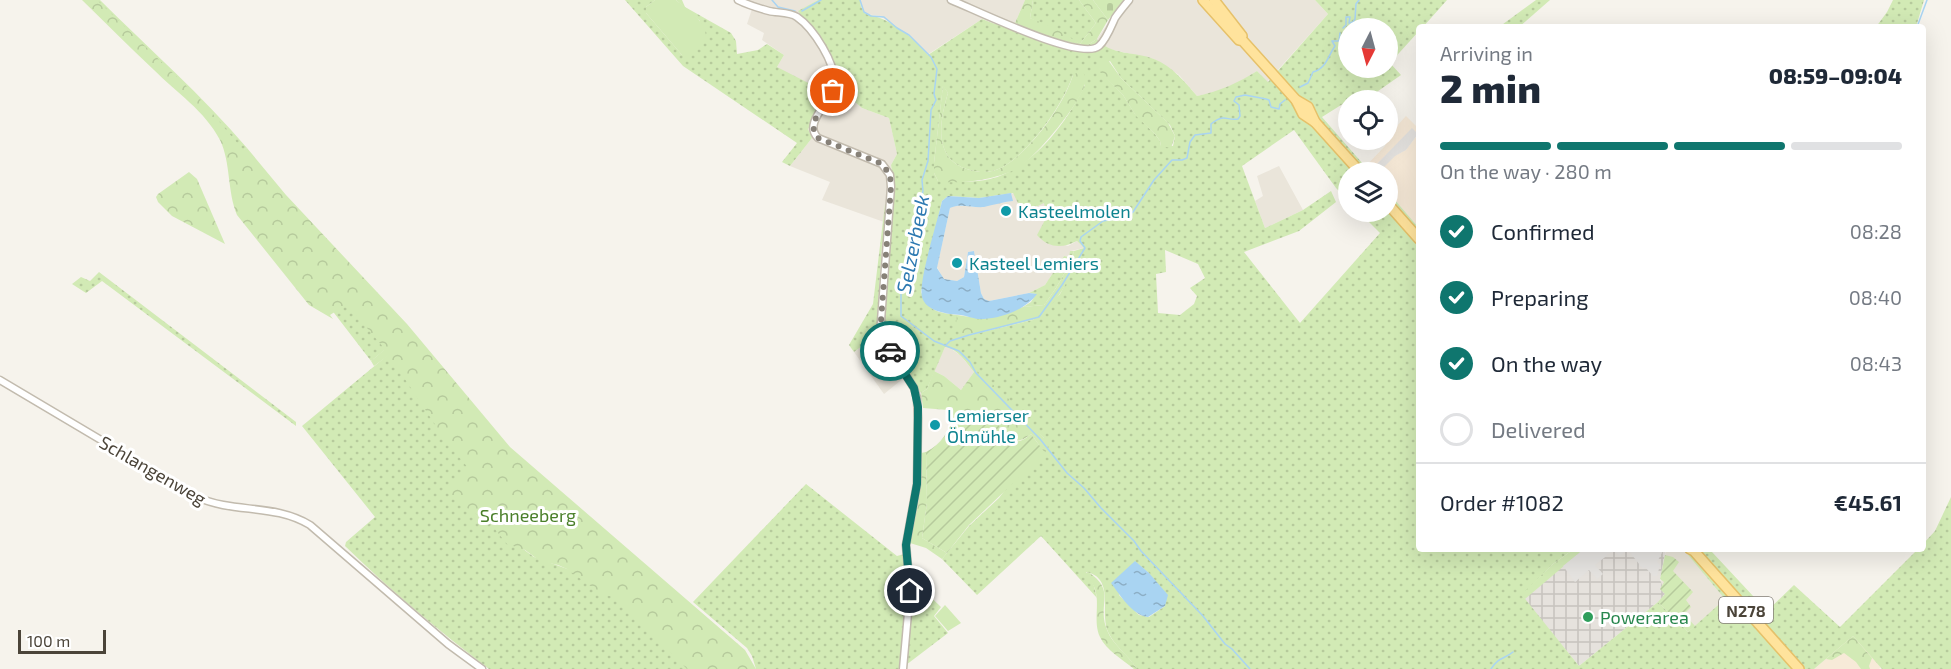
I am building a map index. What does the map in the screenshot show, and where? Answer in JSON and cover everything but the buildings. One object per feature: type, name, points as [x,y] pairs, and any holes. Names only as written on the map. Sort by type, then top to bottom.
[{"type":"main road","points":[[1203,0],[1239,40],[1244,41]]},
{"type":"main road","points":[[1214,0],[1244,37],[1244,41],[1296,100],[1309,109],[1315,122],[1351,162]]},
{"type":"main road","points":[[1398,215],[1416,236]]},
{"type":"main road","name":"N278","points":[[1695,552],[1798,669]]},
{"type":"street","points":[[738,0],[757,8],[794,16],[806,26],[824,49],[835,82],[833,91],[814,122],[812,129],[814,135],[882,164],[891,181],[880,334],[914,388],[918,418],[917,484],[906,545],[910,591],[903,669]]},
{"type":"street","points":[[951,0],[1047,41],[1093,49],[1100,46],[1117,15],[1129,0]]},
{"type":"street","name":"Schlangenweg","points":[[0,380],[197,497],[221,506],[281,512],[303,520],[448,644],[482,669]]},
{"type":"shaded area","points":[[735,0],[818,0],[799,11],[831,54],[840,83],[862,108],[889,118],[897,154],[891,165],[894,185],[892,205],[885,204],[884,222],[822,200],[830,182],[790,166],[812,138],[777,67],[784,55],[762,40],[764,33],[747,24],[752,9]]},
{"type":"shaded area","points":[[860,0],[1025,0],[1015,23],[995,24],[982,19],[927,55],[920,46],[897,27],[880,16],[866,14],[861,7]]},
{"type":"shaded area","points":[[1124,0],[1315,0],[1328,14],[1267,82],[1257,71],[1238,83],[1197,96],[1179,75],[1154,59],[1104,48],[1097,39]]},
{"type":"shaded area","points":[[1406,116],[1416,126],[1416,132],[1412,129],[1398,143],[1398,125]]},
{"type":"shaded area","points":[[1412,128],[1416,132],[1416,137],[1406,150],[1389,162],[1379,162],[1391,150],[1398,150],[1398,142]]},
{"type":"shaded area","points":[[1416,137],[1416,225],[1398,204],[1398,162],[1382,162],[1406,150]]},
{"type":"shaded area","points":[[1381,150],[1391,150],[1379,162],[1370,162]]},
{"type":"shaded area","points":[[1279,166],[1303,210],[1265,228],[1255,201],[1263,196],[1257,176]]},
{"type":"shaded area","points":[[1011,193],[1044,202],[1046,218],[1038,235],[1068,246],[1077,241],[1084,248],[1071,251],[1069,257],[1064,256],[1045,285],[1029,293],[989,301],[984,299],[981,293],[974,251],[968,252],[964,277],[957,281],[944,280],[937,267],[950,208],[956,205],[974,207],[1012,201]]},
{"type":"shaded area","points":[[879,340],[905,377],[884,394],[854,352],[866,343],[870,346]]},
{"type":"shaded area","points":[[945,347],[961,356],[974,372],[961,390],[934,371]]},
{"type":"shaded area","name":"Powerarea","points":[[1571,552],[1665,552],[1660,579],[1665,594],[1579,666],[1521,595]]},
{"type":"shaded area","points":[[1580,552],[1611,552],[1595,565],[1603,574],[1597,579],[1589,570],[1575,582],[1563,566]]},
{"type":"shaded area","points":[[1630,552],[1662,552],[1657,562],[1660,565],[1657,576],[1653,576],[1645,567],[1643,569]]},
{"type":"shaded area","points":[[1666,552],[1686,552],[1726,599],[1688,632],[1658,602]]},
{"type":"shaded area","points":[[1853,636],[1881,667],[1879,669],[1814,669]]},
{"type":"green space","name":"Schneeberg","points":[[82,0],[97,0],[202,101],[243,150],[247,148],[286,195],[407,324],[510,447],[745,650],[756,669],[687,669],[617,597],[603,595],[567,569],[540,561],[525,550],[507,544],[490,523],[450,497],[449,486],[469,469],[446,441],[389,355],[374,366],[371,361],[384,350],[383,347],[347,304],[330,315],[333,319],[309,305],[237,215],[223,149],[214,130],[198,111]]},
{"type":"green space","points":[[94,0],[100,0],[230,128],[247,148],[244,150],[403,335],[371,361],[301,270],[228,137]]},
{"type":"green space","points":[[625,0],[655,0],[646,7],[646,13],[682,55],[700,21],[676,0],[682,0],[685,7],[731,33],[736,41],[737,54],[758,50],[767,44],[784,55],[777,67],[828,93],[808,129],[812,138],[790,166],[782,162],[797,143],[683,66]]},
{"type":"green space","points":[[655,0],[676,0],[700,21],[706,39],[687,57],[682,55],[646,13],[646,7]]},
{"type":"green space","points":[[818,0],[860,0],[861,7],[866,14],[884,19],[900,29],[928,55],[982,19],[995,24],[1015,23],[1053,38],[1086,46],[1097,39],[1116,51],[1161,62],[1178,75],[1197,96],[1228,86],[1257,71],[1268,82],[1328,14],[1315,0],[1447,0],[1426,24],[1416,24],[1416,34],[1398,54],[1398,18],[1338,18],[1338,78],[1397,78],[1380,90],[1338,90],[1338,107],[1322,117],[1338,135],[1338,150],[1351,150],[1361,162],[1338,162],[1338,190],[1294,130],[1242,166],[1265,228],[1303,210],[1331,191],[1336,202],[1299,231],[1244,252],[1300,323],[1380,233],[1369,222],[1398,222],[1398,204],[1416,225],[1416,552],[1570,552],[1553,564],[1522,595],[1579,666],[1658,602],[1688,632],[1725,599],[1688,555],[1692,552],[1712,552],[1767,611],[1794,585],[1840,627],[1915,552],[1926,552],[1926,541],[1935,531],[1951,497],[1951,669],[1882,669],[1853,636],[1814,669],[1137,669],[1108,632],[1104,589],[1101,581],[1086,572],[1094,586],[1097,598],[1041,536],[977,595],[942,559],[969,526],[999,498],[1044,438],[977,372],[974,372],[961,356],[950,348],[945,347],[927,389],[921,393],[882,333],[894,185],[891,165],[897,154],[889,118],[862,108],[839,88],[840,83],[831,54],[798,11]],"holes":[[[1110,61],[1121,78],[1170,125],[1175,136],[1173,146],[1161,146],[1155,134],[1135,114],[1123,95],[1097,68]],[[1073,75],[1085,85],[1058,129],[1034,155],[1006,173],[990,179],[938,181],[934,173],[934,163],[943,86],[948,93],[941,128],[944,149],[958,165],[978,172],[989,172],[1012,161],[1033,140],[1053,114]],[[1013,193],[1023,213],[1044,203],[1046,218],[1037,235],[1051,245],[1061,246],[1077,241],[1084,248],[1060,294],[1033,320],[962,337],[957,324],[957,315],[934,310],[927,304],[921,292],[942,201],[948,196],[979,198]],[[1165,250],[1198,264],[1205,278],[1190,288],[1197,296],[1194,304],[1180,315],[1158,313],[1156,274],[1166,272]],[[1135,562],[1149,573],[1165,606],[1149,617],[1139,615],[1119,595]]]},
{"type":"green space","points":[[1025,0],[1033,0],[1030,18],[1057,29],[1080,44],[1096,23],[1079,0],[1093,0],[1108,20],[1097,39],[1086,46],[1052,38],[1015,23]]},
{"type":"green space","points":[[1033,0],[1079,0],[1096,23],[1080,44],[1030,18]]},
{"type":"green space","points":[[1093,0],[1124,0],[1108,20]]},
{"type":"green space","points":[[1536,0],[1550,0],[1522,24],[1503,24]]},
{"type":"green space","points":[[1893,0],[1924,0],[1917,24],[1878,24]]},
{"type":"green space","points":[[1099,58],[1108,60],[1121,78],[1168,123],[1175,136],[1171,148],[1161,146],[1155,134],[1136,116],[1123,95],[1096,68]]},
{"type":"green space","points":[[1082,70],[1085,83],[1076,103],[1027,161],[1011,171],[991,178],[957,182],[938,181],[934,173],[934,163],[943,85],[948,93],[941,128],[944,149],[958,165],[974,171],[989,172],[1012,161],[1034,140],[1054,114],[1073,75]]},
{"type":"green space","points":[[189,172],[197,179],[225,244],[172,216],[158,202],[156,197],[158,194]]},
{"type":"green space","points":[[885,204],[888,205],[882,245],[876,332],[879,340],[870,346],[866,343],[854,352],[849,345],[873,304]]},
{"type":"green space","points":[[1084,248],[1057,298],[1042,314],[1033,320],[961,337],[956,324],[957,315],[983,319],[1023,307],[1044,305],[1061,279],[1074,251]]},
{"type":"green space","points":[[1070,251],[1074,251],[1068,265],[1044,305],[1023,307],[1031,302],[1036,294],[1029,293],[1045,285],[1064,256],[1069,257]]},
{"type":"green space","points":[[99,272],[296,422],[296,426],[102,281],[86,293],[72,284],[81,277],[90,281]]},
{"type":"green space","points":[[389,354],[444,387],[747,669],[489,669],[415,610],[345,546],[346,542],[375,517],[302,426]],"holes":[[[486,507],[593,584],[573,571],[534,557],[523,549]]]},
{"type":"green space","points":[[934,371],[961,390],[977,371],[1006,396],[1044,438],[1048,446],[1045,453],[1031,434],[1018,441],[1008,438],[992,418],[971,418],[970,423],[965,424],[948,410],[923,408],[921,393],[927,389]]},
{"type":"green space","points":[[982,412],[992,417],[1013,441],[1024,439],[1031,434],[1045,453],[969,525],[947,553],[922,538],[927,503],[926,452],[944,436],[954,414],[959,421],[966,424],[970,423],[976,413]]},
{"type":"green space","points":[[926,452],[927,503],[922,538],[947,553],[942,559],[926,548],[910,543],[919,499],[921,453]]},
{"type":"green space","points":[[806,484],[897,556],[904,554],[907,595],[899,669],[756,669],[747,648],[693,602]]},
{"type":"green space","points":[[1570,552],[1580,552],[1525,599],[1521,595],[1553,564]]},
{"type":"green space","points":[[1665,555],[1679,562],[1673,571],[1693,592],[1686,600],[1691,607],[1684,614],[1695,626],[1688,632],[1658,602],[1665,594],[1660,589],[1664,582],[1660,579]]},
{"type":"green space","points":[[1088,572],[1102,585],[1104,591],[1104,618],[1108,633],[1137,669],[1115,654],[1100,637],[1097,625],[1096,595],[1094,587],[1085,574]]},
{"type":"green space","points":[[912,579],[941,607],[934,616],[948,633],[906,665],[913,595]]},
{"type":"green space","points":[[945,605],[961,623],[948,631],[935,616]]},
{"type":"green space","points":[[1853,636],[1872,658],[1870,669],[1861,669],[1844,653],[1832,660],[1826,659]]},
{"type":"water","points":[[1011,193],[1013,201],[984,207],[950,208],[937,268],[944,279],[957,281],[964,277],[968,252],[974,251],[984,299],[989,301],[1029,293],[1037,294],[1020,308],[1006,315],[991,318],[978,319],[944,313],[928,306],[922,297],[923,278],[942,201],[948,196],[979,198]]},
{"type":"water","points":[[1135,561],[1168,595],[1165,606],[1148,617],[1132,609],[1111,583]]},
{"type":"waterway","name":"Selzerbeek","points":[[772,0],[778,7],[795,11]]},
{"type":"waterway","name":"Selzerbeek","points":[[802,11],[821,0]]},
{"type":"waterway","name":"Selzerbeek","points":[[860,0],[864,12],[871,16],[884,17],[909,35],[931,57],[937,69],[934,94],[936,100],[931,110],[928,161],[922,180],[923,191],[901,292],[901,316],[934,341],[959,351],[970,362],[976,373],[1040,439],[1067,473],[1134,541],[1250,669]]},
{"type":"waterway","points":[[1355,18],[1356,4],[1359,0]]},
{"type":"waterway","points":[[1918,24],[1927,0]]},
{"type":"waterway","points":[[1346,18],[1350,18]]},
{"type":"waterway","points":[[1300,87],[1308,83],[1313,72],[1324,65],[1335,46],[1332,41],[1338,41]]},
{"type":"waterway","points":[[946,345],[950,341],[969,335],[1039,317],[1085,248],[1080,241],[1081,237],[1103,221],[1125,217],[1133,212],[1154,180],[1172,160],[1187,158],[1190,142],[1195,135],[1211,133],[1211,124],[1219,119],[1238,119],[1239,105],[1234,101],[1236,97],[1245,95],[1266,99],[1269,100],[1271,107],[1279,109],[1280,104],[1285,100]]},
{"type":"waterway","points":[[1491,669],[1499,660],[1513,652]]},
{"type":"way so far","points":[[833,91],[814,122],[812,129],[814,135],[882,164],[890,175],[880,334],[890,351]]},
{"type":"place","name":"Kasteelmolen","points":[[1006,211]]},
{"type":"place","name":"Kasteel Lemiers","points":[[957,263]]},
{"type":"place","name":"Lemierser Ölmühle","points":[[935,425]]},
{"type":"place","name":"Powerarea","points":[[1588,617]]},
{"type":"route","points":[[890,351],[914,388],[918,407],[917,484],[914,511],[906,545],[910,591]]}]
